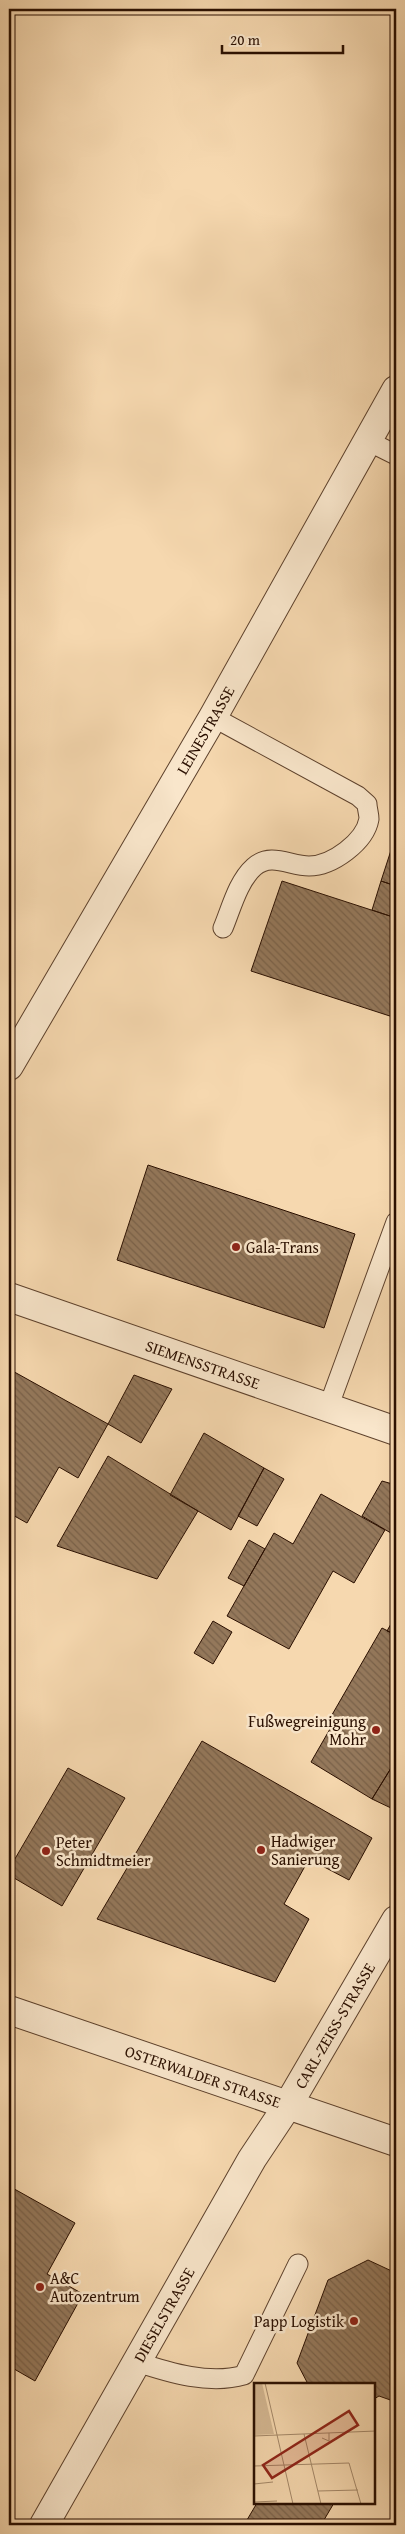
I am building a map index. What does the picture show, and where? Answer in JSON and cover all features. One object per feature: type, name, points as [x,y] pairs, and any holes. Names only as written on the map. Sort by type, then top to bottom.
[{"type":"street","name":"LEINESTRASSE","points":[[9,1066],[212,717],[396,390]]},
{"type":"street","name":"SIEMENSSTRASSE","points":[[9,1297],[396,1431]]},
{"type":"street","name":"CARL-ZEISS-STRASSE","points":[[288,2105],[396,1920]]},
{"type":"street","name":"OSTERWALDER STRASSE","points":[[9,2010],[396,2142]]},
{"type":"street","name":"DIESELSTRASSE","points":[[44,2525],[252,2158],[288,2105]]},
{"type":"lane","points":[[368,441],[396,455]]},
{"type":"lane","points":[[212,717],[358,796],[367,804],[369,818],[363,834],[334,860],[310,866],[271,859],[254,867],[240,887],[223,928]]},
{"type":"lane","points":[[328,1408],[396,1222]]},
{"type":"lane","points":[[137,2362],[171,2373],[228,2380],[244,2375],[298,2264]]},
{"type":"building","points":[[396,835],[396,886],[381,881]]},
{"type":"building","points":[[282,881],[396,918],[396,1018],[251,971]]},
{"type":"building","points":[[381,881],[396,886],[396,918],[372,910]]},
{"type":"building","name":"Gala-Trans","points":[[148,1165],[355,1234],[324,1328],[117,1260]]},
{"type":"building","points":[[9,1369],[108,1424],[78,1478],[59,1467],[27,1523],[9,1513]]},
{"type":"building","points":[[134,1375],[172,1389],[141,1443],[108,1424]]},
{"type":"building","points":[[204,1433],[264,1468],[231,1530],[170,1495]]},
{"type":"building","points":[[108,1456],[198,1511],[157,1579],[57,1546]]},
{"type":"building","points":[[264,1468],[284,1479],[257,1526],[238,1516]]},
{"type":"building","points":[[382,1481],[396,1485],[396,1536],[362,1516]]},
{"type":"building","points":[[321,1494],[385,1530],[354,1583],[333,1571],[289,1649],[227,1616],[274,1533],[293,1544]]},
{"type":"building","points":[[249,1540],[265,1549],[244,1586],[228,1578]]},
{"type":"building","points":[[396,1615],[396,1635],[387,1631]]},
{"type":"building","points":[[213,1621],[232,1632],[213,1664],[194,1653]]},
{"type":"building","points":[[382,1628],[396,1635],[396,1760],[372,1799],[311,1762],[334,1722],[329,1720]]},
{"type":"building","points":[[202,1741],[372,1838],[349,1880],[309,1859],[284,1904],[309,1919],[275,1982],[97,1919]]},
{"type":"building","points":[[396,1760],[396,1799],[391,1808],[372,1799]]},
{"type":"building","points":[[68,1768],[125,1798],[62,1906],[9,1875],[9,1869]]},
{"type":"building","name":"A&C Autozentrum","points":[[9,2186],[75,2223],[47,2274],[83,2294],[35,2381],[9,2366]]},
{"type":"building","name":"Papp Logistik","points":[[368,2260],[396,2273],[396,2402],[379,2396],[375,2398],[375,2383],[307,2383],[297,2363],[328,2280]]},
{"type":"building","points":[[396,2415],[396,2431],[391,2430]]},
{"type":"building","points":[[256,2504],[333,2504],[321,2525],[244,2525]]},
{"type":"place","name":"Gala-Trans","points":[[236,1247]]},
{"type":"place","name":"Fußwegreinigung Mohr","points":[[376,1730]]},
{"type":"place","name":"Hadwiger Sanierung","points":[[261,1850]]},
{"type":"place","name":"Peter Schmidtmeier","points":[[46,1851]]},
{"type":"place","name":"A&C Autozentrum","points":[[40,2287]]},
{"type":"place","name":"Papp Logistik","points":[[354,2321]]}]
